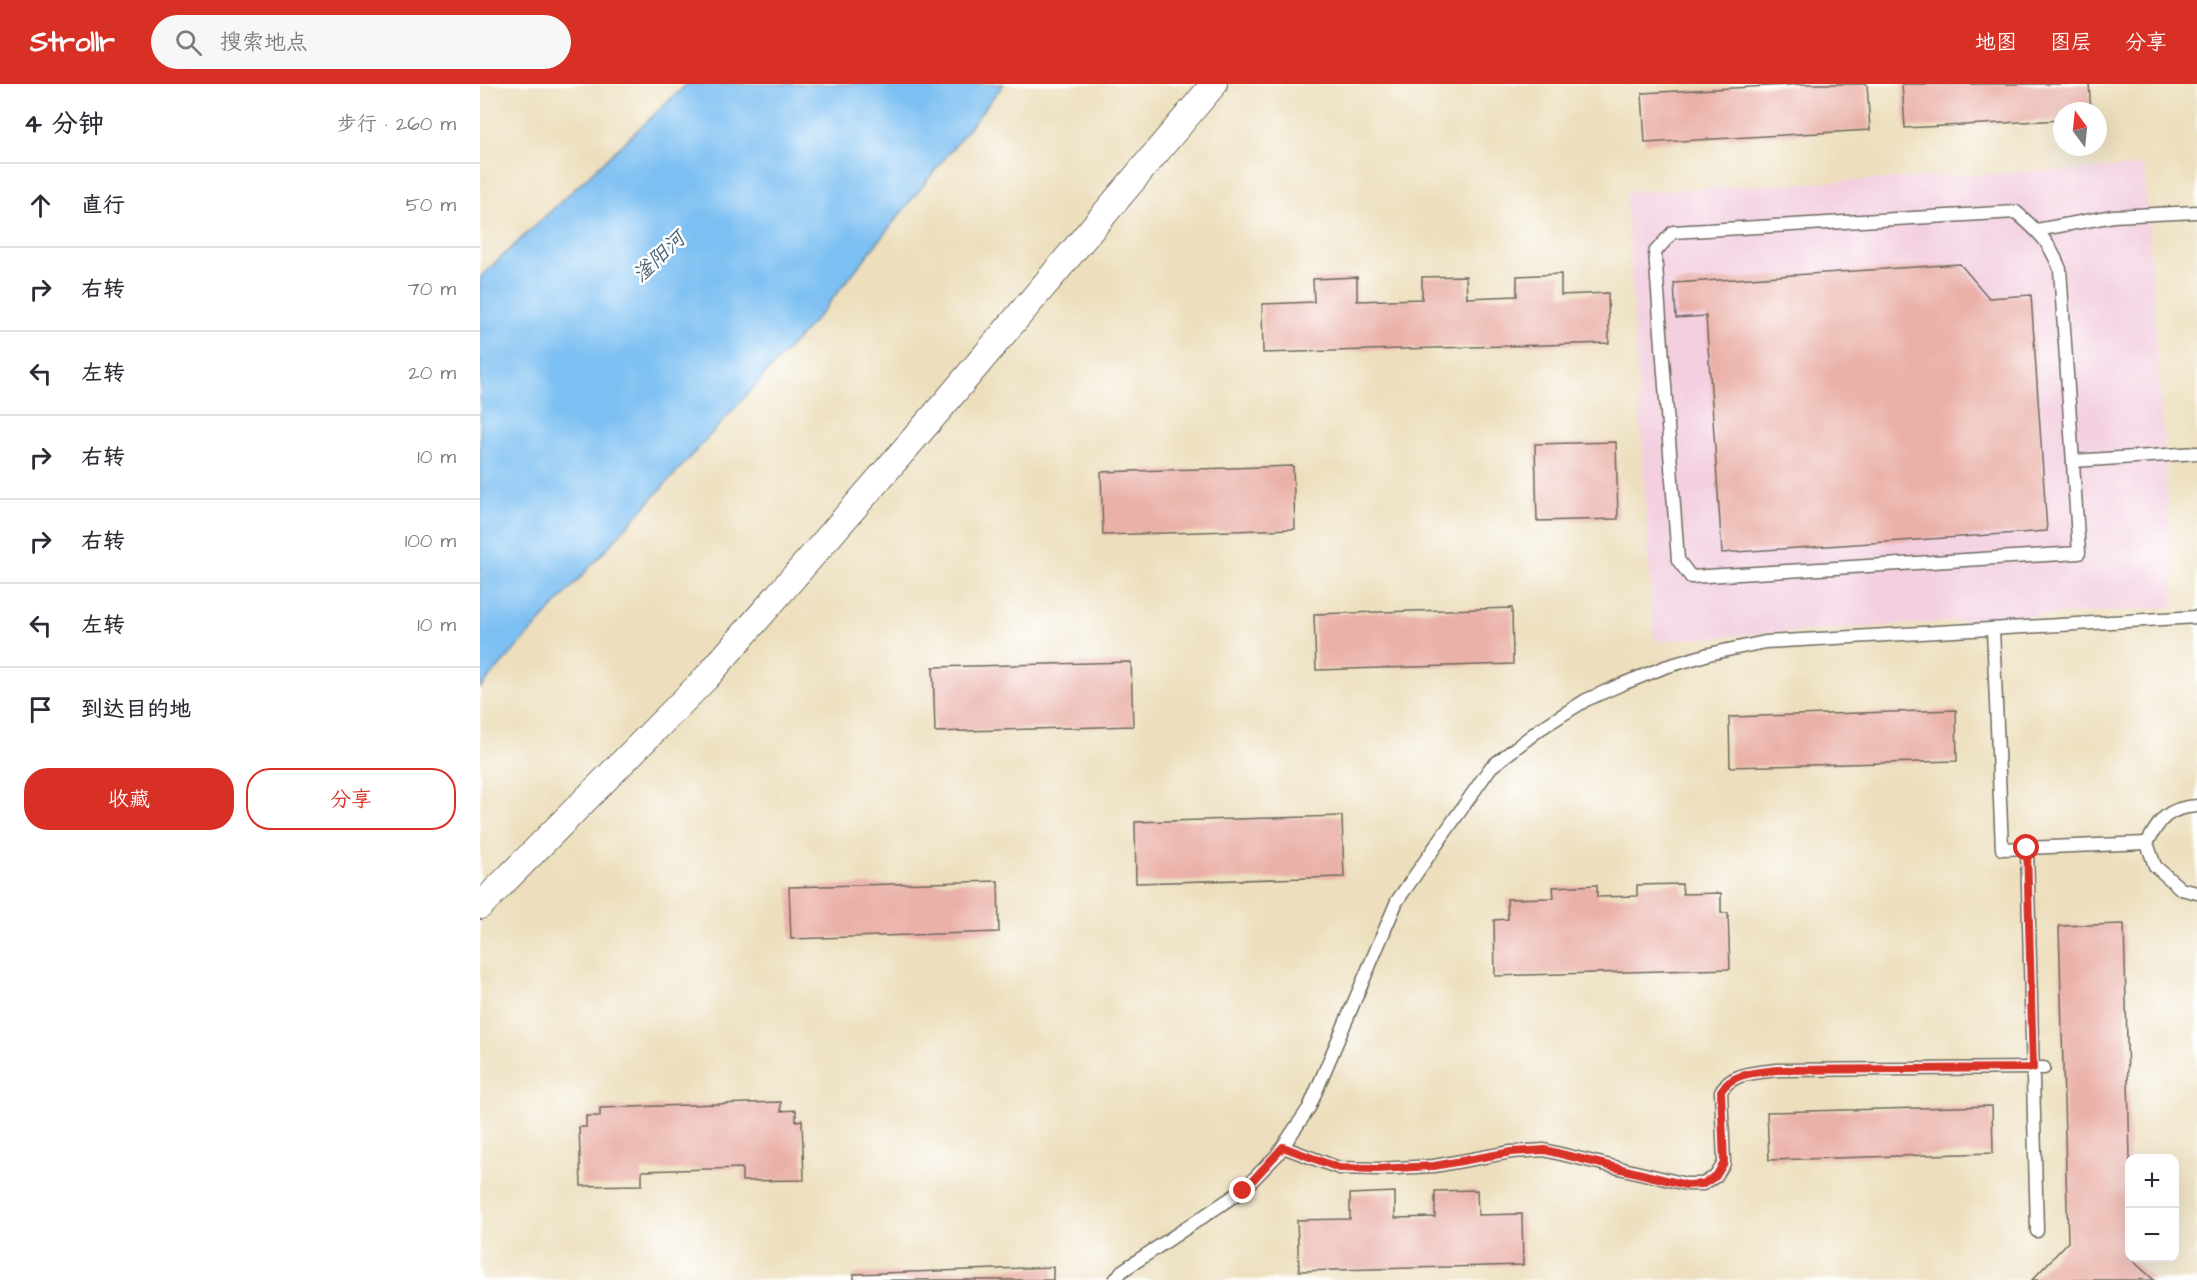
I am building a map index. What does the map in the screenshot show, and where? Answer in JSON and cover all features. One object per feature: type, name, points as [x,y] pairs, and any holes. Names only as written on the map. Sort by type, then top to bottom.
[{"type":"street","points":[[480,906],[706,678],[945,403],[1214,84]]},
{"type":"lane","points":[[2016,212],[2037,230],[2051,247],[2060,269],[2073,461],[2079,553],[1691,577],[1678,560],[1655,252],[1673,232],[2016,212]]},
{"type":"lane","points":[[2037,230],[2113,216],[2197,212]]},
{"type":"lane","points":[[2073,461],[2197,453]]},
{"type":"lane","points":[[1115,1280],[1122,1271],[1243,1191],[1283,1147],[1308,1108],[1397,901],[1491,767],[1540,729],[1587,700],[1665,667],[1709,654],[1765,642],[2197,617]]},
{"type":"lane","points":[[1994,629],[2002,849],[2147,843]]},
{"type":"lane","points":[[2197,806],[2175,811],[2159,821],[2147,843],[2155,866],[2181,889],[2197,893]]},
{"type":"lane","points":[[2027,848],[2039,1068],[2037,1231]]},
{"type":"lane","points":[[1283,1147],[1339,1168],[1377,1169],[1434,1166],[1511,1152],[1545,1150],[1686,1185],[1703,1184],[1716,1176],[1724,1163],[1721,1091],[1726,1083],[1739,1076],[1777,1070],[2039,1068]]},
{"type":"shaded area","points":[[2144,166],[2175,607],[1654,641],[1626,192]]},
{"type":"water","name":"滏阳河","points":[[687,84],[1004,84],[822,312],[480,688],[480,277]]},
{"type":"building","points":[[1805,84],[1867,84],[1870,130],[1645,143],[1642,93]]},
{"type":"building","points":[[1902,84],[2089,84],[2090,102],[2053,102],[2053,120],[1905,128]]},
{"type":"building","points":[[1960,264],[1989,298],[2031,295],[2047,531],[1722,553],[1706,316],[1676,318],[1674,283]]},
{"type":"building","points":[[1561,274],[1561,295],[1608,293],[1609,343],[1263,353],[1262,304],[1314,302],[1313,279],[1357,277],[1357,301],[1422,299],[1422,277],[1466,276],[1467,298],[1517,296],[1517,276]]},
{"type":"building","points":[[1616,442],[1618,519],[1537,521],[1535,444]]},
{"type":"building","points":[[1293,466],[1295,529],[1103,535],[1101,472]]},
{"type":"building","points":[[1512,608],[1513,664],[1316,670],[1314,614]]},
{"type":"building","points":[[1131,662],[1133,726],[935,732],[933,667]]},
{"type":"building","points":[[1956,710],[1957,761],[1730,767],[1729,717]]},
{"type":"building","points":[[1342,816],[1344,877],[1136,883],[1135,822]]},
{"type":"building","points":[[998,881],[999,932],[791,939],[789,887]]},
{"type":"building","points":[[1682,884],[1683,894],[1721,893],[1721,913],[1728,913],[1730,969],[1495,976],[1494,920],[1508,919],[1507,899],[1554,898],[1553,887],[1597,885],[1597,897],[1637,896],[1637,885]]},
{"type":"building","points":[[2124,924],[2130,1154],[2125,1154],[2125,1262],[2134,1262],[2154,1280],[2032,1280],[2068,1242],[2059,926]]},
{"type":"building","points":[[781,1102],[781,1111],[796,1110],[796,1121],[802,1120],[804,1180],[742,1181],[742,1168],[642,1171],[642,1185],[581,1186],[579,1127],[586,1127],[586,1116],[600,1116],[600,1108]]},
{"type":"building","points":[[1992,1106],[1993,1153],[1769,1160],[1767,1112]]},
{"type":"building","points":[[1477,1190],[1478,1215],[1522,1214],[1523,1265],[1299,1271],[1297,1220],[1350,1219],[1350,1194],[1395,1192],[1395,1218],[1435,1217],[1435,1191]]},
{"type":"building","points":[[1053,1267],[1053,1280],[854,1280],[854,1274]]},
{"type":"route","points":[[1243,1191],[1283,1147],[1339,1168],[1377,1169],[1434,1166],[1511,1152],[1545,1150],[1686,1185],[1703,1184],[1716,1176],[1724,1163],[1721,1091],[1726,1083],[1739,1076],[1777,1070],[2033,1068],[2027,848]]}]
